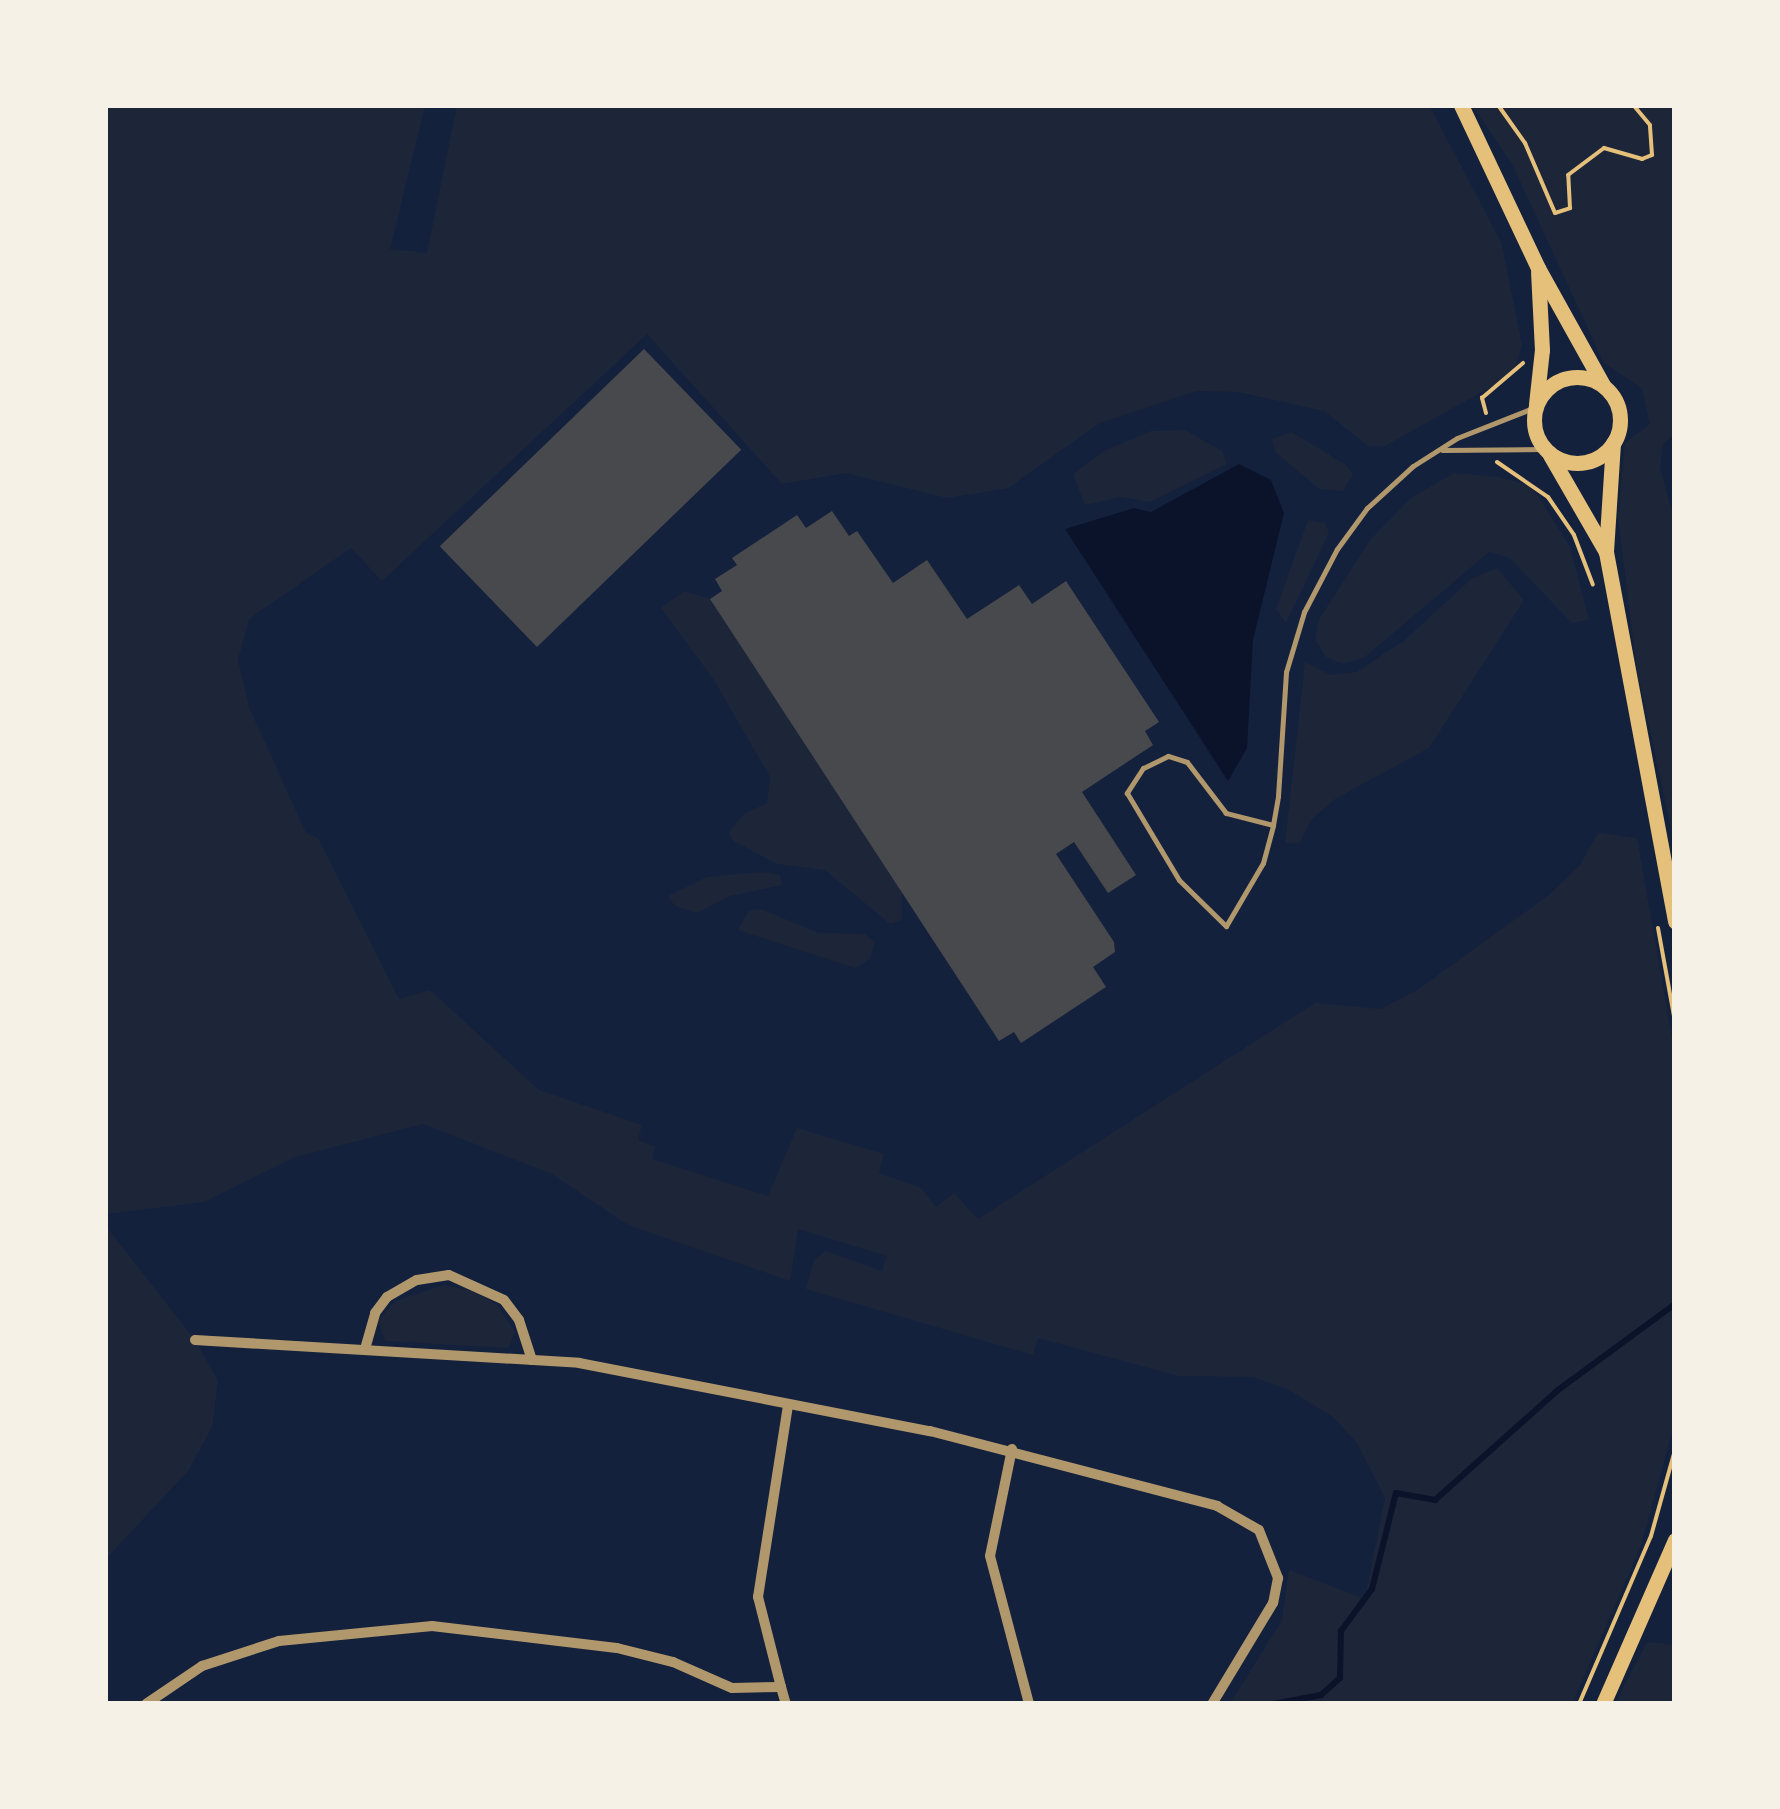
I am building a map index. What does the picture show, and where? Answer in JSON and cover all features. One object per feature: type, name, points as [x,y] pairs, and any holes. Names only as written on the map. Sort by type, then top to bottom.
[{"type":"main road","points":[[1461,105],[1538,268],[1603,384],[1621,408],[1613,443],[1606,552],[1675,922]]},
{"type":"main road","points":[[1538,268],[1542,350],[1534,428],[1606,552]]},
{"type":"main road","points":[[1535,406],[1561,384],[1603,384]]},
{"type":"main road","points":[[1547,452],[1572,462],[1613,443]]},
{"type":"main road","points":[[1602,1704],[1675,1540]]},
{"type":"street","points":[[365,1349],[374,1313],[387,1296],[417,1280],[448,1276],[504,1300],[519,1320],[532,1360]]},
{"type":"street","points":[[195,1340],[532,1360],[1012,1449],[1216,1506],[1259,1530],[1276,1563],[1277,1592],[1212,1704]]},
{"type":"street","points":[[786,1704],[758,1597],[788,1406]]},
{"type":"street","points":[[1012,1449],[990,1556],[1029,1704]]},
{"type":"street","points":[[146,1704],[202,1666],[279,1641],[432,1626],[588,1642],[673,1662],[732,1688],[781,1686]]},
{"type":"lane","points":[[1273,825],[1226,813],[1178,758],[1156,760],[1130,782],[1130,803],[1179,880],[1226,926],[1254,884],[1273,825],[1286,672],[1304,612],[1367,508],[1439,450],[1535,406]]},
{"type":"lane","points":[[1439,450],[1547,452]]},
{"type":"path","points":[[1498,105],[1525,143],[1555,213],[1570,208],[1568,175],[1604,148],[1642,159],[1652,155],[1650,126],[1633,105]]},
{"type":"path","points":[[1489,424],[1482,398],[1511,380],[1526,353]]},
{"type":"path","points":[[1494,449],[1498,468],[1526,476],[1561,515],[1594,588]]},
{"type":"path","points":[[1657,927],[1675,1022]]},
{"type":"path","points":[[1579,1704],[1650,1536],[1675,1450]]},
{"type":"shaded area","points":[[105,105],[425,105],[390,249],[427,253],[457,105],[1429,105],[1501,242],[1522,344],[1516,365],[1496,384],[1385,446],[1368,446],[1324,411],[1238,392],[1196,391],[1100,423],[1008,488],[947,498],[846,473],[782,484],[647,334],[382,581],[351,548],[249,619],[238,660],[249,707],[306,833],[318,838],[399,999],[430,990],[539,1090],[642,1125],[638,1140],[655,1147],[652,1159],[768,1196],[797,1128],[884,1154],[879,1173],[921,1188],[936,1207],[954,1193],[978,1219],[1315,1003],[1381,1009],[1417,990],[1549,895],[1580,865],[1598,833],[1637,838],[1675,1055],[1675,1421],[1641,1546],[1572,1704],[1230,1704],[1282,1620],[1289,1570],[1365,1599],[1385,1498],[1357,1443],[1333,1417],[1289,1390],[1253,1377],[1179,1376],[1038,1338],[1033,1355],[806,1289],[814,1260],[826,1251],[882,1271],[887,1256],[798,1229],[790,1281],[628,1225],[552,1174],[423,1124],[295,1157],[204,1202],[105,1214]]},
{"type":"shaded area","points":[[1472,105],[1675,105],[1675,434],[1663,444],[1660,468],[1675,522],[1675,848],[1636,664],[1618,519],[1625,443],[1650,424],[1642,388],[1604,363],[1512,164]]},
{"type":"shaded area","points":[[1185,430],[1222,451],[1227,464],[1150,502],[1121,497],[1085,505],[1073,474],[1106,450],[1151,431]]},
{"type":"shaded area","points":[[1292,432],[1346,465],[1353,474],[1343,491],[1319,489],[1275,452],[1272,439]]},
{"type":"shaded area","points":[[1239,464],[1271,480],[1284,513],[1253,640],[1247,748],[1228,781],[1065,529],[1134,508],[1151,512]]},
{"type":"shaded area","points":[[1454,473],[1499,477],[1528,485],[1570,547],[1589,620],[1572,623],[1510,558],[1489,552],[1365,657],[1343,664],[1326,657],[1316,641],[1318,621],[1370,540],[1411,498]]},
{"type":"shaded area","points":[[1308,520],[1325,523],[1329,533],[1286,623],[1276,609]]},
{"type":"shaded area","points":[[1497,568],[1524,600],[1429,748],[1335,799],[1311,820],[1300,843],[1285,843],[1305,662],[1331,675],[1357,672],[1406,639],[1471,579]]},
{"type":"shaded area","points":[[684,591],[710,599],[902,892],[902,920],[890,924],[825,870],[777,864],[732,840],[729,832],[744,814],[767,803],[770,777],[714,680],[661,608]]},
{"type":"shaded area","points":[[763,872],[780,875],[782,885],[730,896],[697,913],[675,906],[668,896],[707,877]]},
{"type":"shaded area","points":[[761,909],[819,933],[865,934],[875,942],[870,959],[855,968],[738,930],[749,910]]},
{"type":"shaded area","points":[[105,1225],[195,1340],[218,1381],[212,1427],[188,1471],[105,1560]]},
{"type":"shaded area","points":[[444,1285],[477,1292],[498,1306],[515,1332],[508,1348],[385,1341],[378,1321],[395,1301]]},
{"type":"shaded area","points":[[1647,1642],[1675,1645],[1675,1704],[1615,1704]]},
{"type":"building","points":[[644,349],[741,450],[537,647],[440,546]]},
{"type":"building","points":[[832,511],[849,536],[857,531],[893,583],[927,560],[967,619],[1019,585],[1032,604],[1066,581],[1159,722],[1145,731],[1153,745],[1082,792],[1136,875],[1108,893],[1074,842],[1056,854],[1114,942],[1115,952],[1093,967],[1106,987],[1021,1043],[1014,1032],[999,1041],[710,599],[722,591],[715,579],[737,565],[732,558],[797,515],[806,528]]},
{"type":"waterway","points":[[1273,1704],[1321,1695],[1340,1678],[1341,1631],[1372,1589],[1396,1493],[1435,1500],[1558,1390],[1675,1304]]}]
